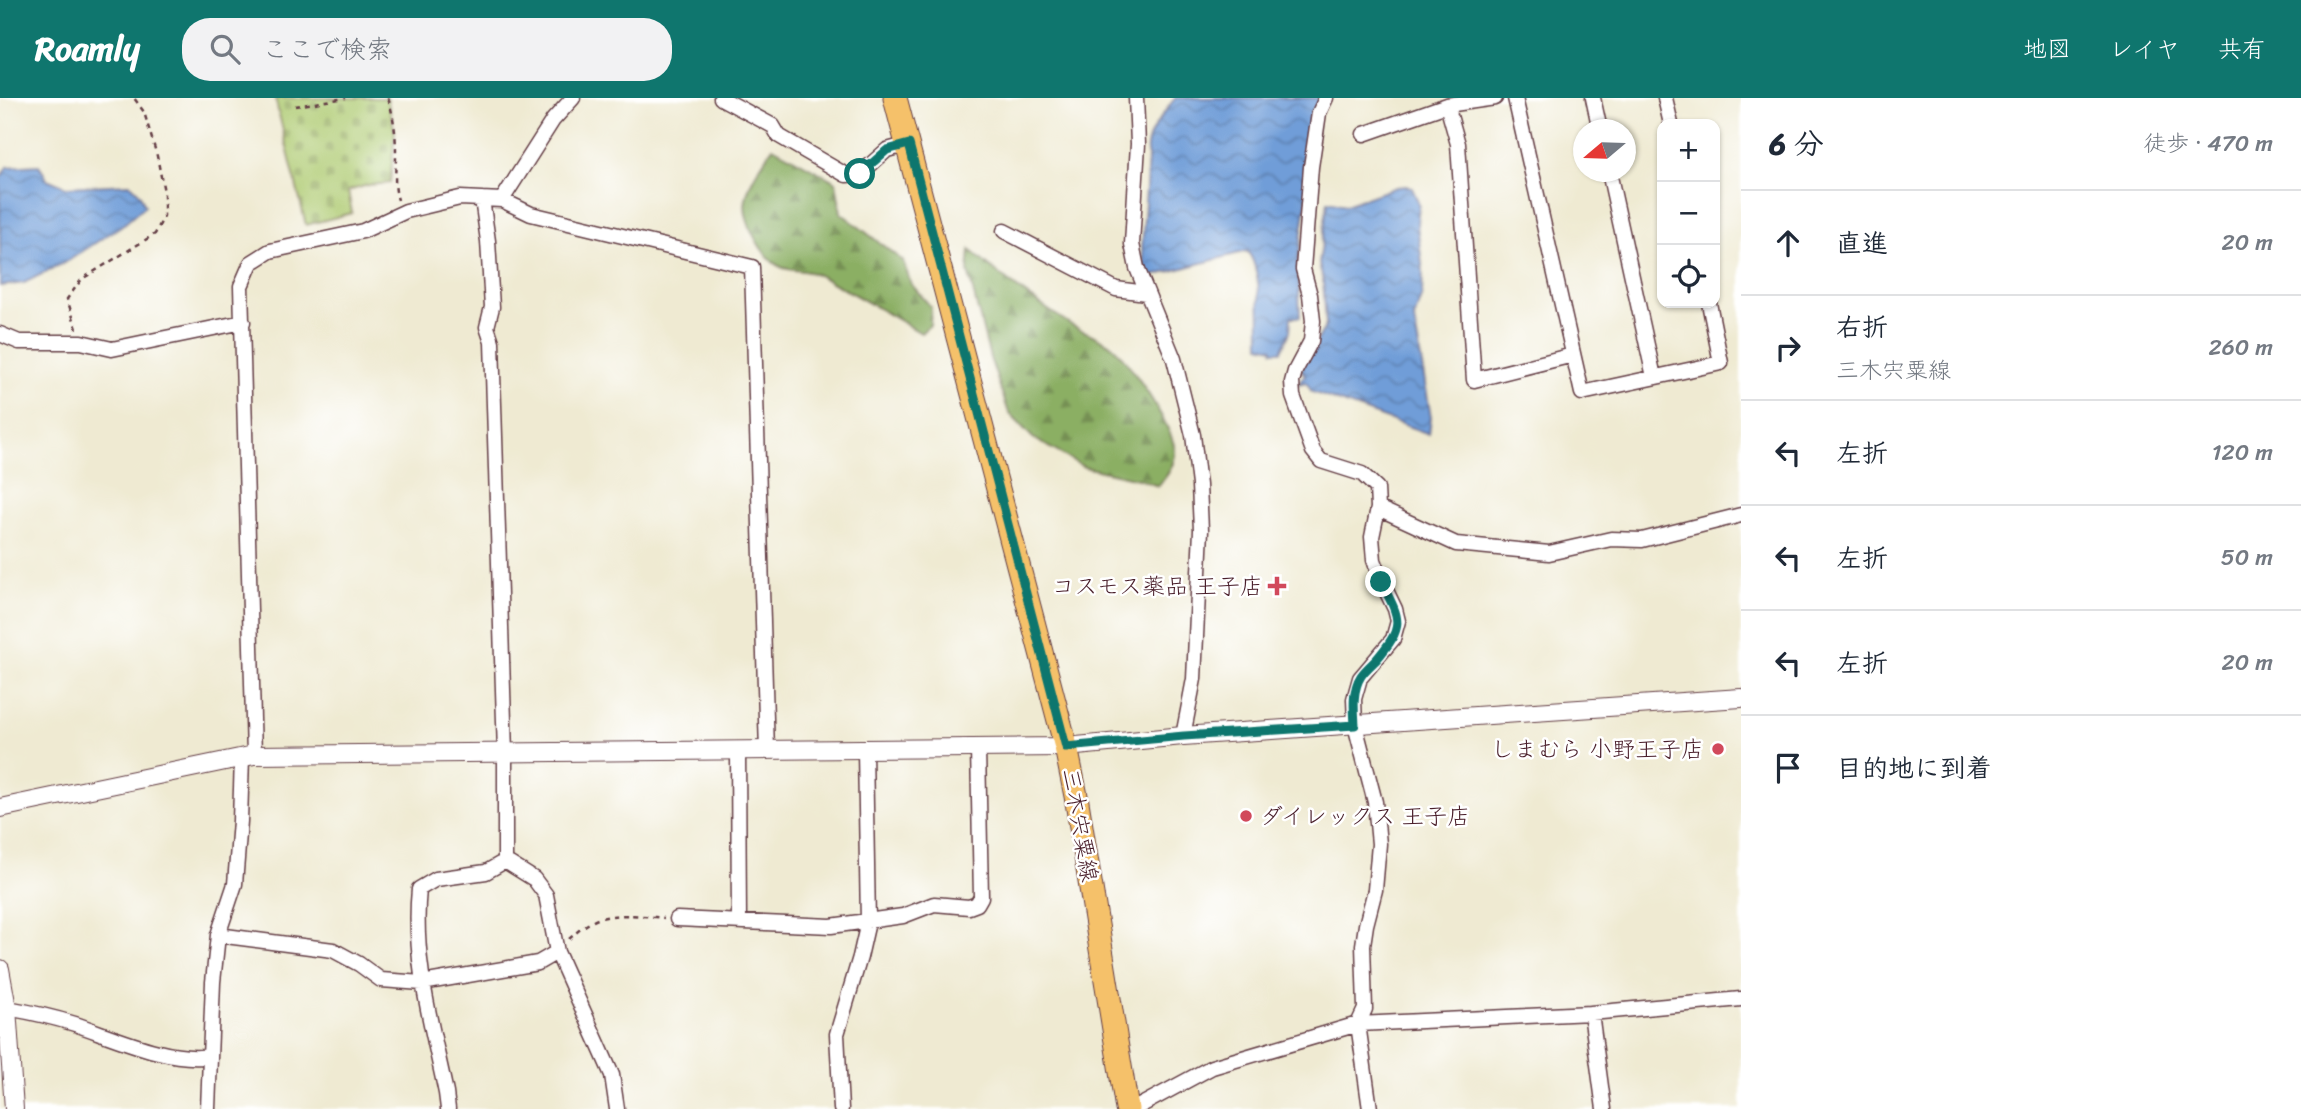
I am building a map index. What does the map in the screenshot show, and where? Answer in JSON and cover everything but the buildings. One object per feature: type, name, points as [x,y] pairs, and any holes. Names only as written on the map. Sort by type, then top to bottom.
[{"type":"main road","name":"三木宍粟線","points":[[895,98],[1066,747],[1127,1109]]},
{"type":"street","points":[[502,200],[553,120],[573,98]]},
{"type":"street","points":[[721,98],[773,126],[779,136],[846,176],[860,174],[887,150],[909,144]]},
{"type":"street","points":[[1136,98],[1138,144],[1132,244],[1146,293],[1174,359],[1193,435],[1199,485],[1201,530],[1194,679],[1184,736]]},
{"type":"street","points":[[1326,98],[1319,113],[1311,167],[1303,269],[1310,295],[1311,341],[1295,371],[1292,382],[1293,396],[1313,451],[1321,461],[1362,474],[1377,488],[1374,560],[1398,621],[1393,639],[1360,678],[1354,699],[1355,725],[1375,802],[1379,844],[1376,890],[1363,945],[1365,1009],[1358,1024],[1370,1109]]},
{"type":"street","points":[[1364,134],[1447,105],[1495,98]]},
{"type":"street","points":[[1515,98],[1582,393],[1721,363],[1710,308]]},
{"type":"street","points":[[1593,98],[1598,119]]},
{"type":"street","points":[[1665,98],[1670,119]]},
{"type":"street","points":[[1447,105],[1458,145],[1474,380],[1573,355]]},
{"type":"street","points":[[1611,182],[1654,377]]},
{"type":"street","points":[[208,1109],[210,1012],[218,935],[235,884],[248,756],[241,286],[251,263],[270,251],[363,231],[401,213],[460,198],[502,200],[531,214],[752,267],[767,751]]},
{"type":"street","points":[[482,199],[488,241],[492,307],[487,327],[492,342],[505,753],[505,861]]},
{"type":"street","points":[[1004,231],[1116,289],[1146,293]]},
{"type":"street","points":[[0,334],[19,342],[81,342],[112,349],[243,321]]},
{"type":"street","points":[[1378,508],[1456,544],[1549,553],[1611,539],[1642,540],[1741,515]]},
{"type":"street","points":[[0,808],[248,756],[1066,747],[1184,736],[1741,698]]},
{"type":"street","points":[[677,919],[831,926],[903,916],[934,904],[969,907],[977,904],[981,897],[978,748]]},
{"type":"street","points":[[841,1109],[837,1034],[868,922],[865,750]]},
{"type":"street","points":[[738,751],[740,921]]},
{"type":"street","points":[[505,861],[534,879],[546,895],[557,952],[612,1075],[617,1109]]},
{"type":"street","points":[[447,1109],[446,1093],[422,983],[416,917],[419,889],[436,879],[486,873],[505,861]]},
{"type":"street","points":[[218,935],[333,950],[381,980],[422,983],[530,965],[557,952]]},
{"type":"street","points":[[0,969],[7,1008],[14,1109]]},
{"type":"street","points":[[1134,1109],[1212,1067],[1358,1024],[1591,1013],[1741,999]]},
{"type":"street","points":[[7,1008],[74,1024],[136,1045],[194,1059],[210,1056]]},
{"type":"street","points":[[1591,1013],[1604,1109]]},
{"type":"path","points":[[81,342],[67,299],[82,279],[155,234],[164,216],[164,192],[157,156],[144,113],[134,98]]},
{"type":"path","points":[[295,106],[346,98]]},
{"type":"path","points":[[388,98],[395,127],[394,187],[401,213]]},
{"type":"path","points":[[557,952],[582,928],[602,918],[640,916],[677,919]]},
{"type":"green space","points":[[275,98],[387,98],[395,132],[390,183],[368,185],[348,191],[352,213],[306,225]]},
{"type":"green space","points":[[773,147],[836,182],[841,213],[903,261],[911,284],[931,307],[930,325],[921,333],[818,275],[781,267],[767,256],[750,227],[745,207],[750,185]]},
{"type":"green space","points":[[970,250],[1031,298],[1070,324],[1108,343],[1121,355],[1151,398],[1173,443],[1173,463],[1158,486],[1084,467],[1033,438],[1009,413],[990,358],[968,271]]},
{"type":"water","points":[[1175,98],[1321,98],[1298,261],[1300,317],[1291,317],[1290,332],[1281,351],[1273,351],[1273,348],[1260,345],[1258,282],[1256,270],[1247,251],[1146,278],[1142,248],[1148,142],[1155,126]]},
{"type":"water","points":[[39,165],[47,179],[66,187],[130,184],[140,194],[145,206],[124,224],[68,261],[24,283],[0,286],[0,178],[7,167]]},
{"type":"water","points":[[1396,187],[1412,187],[1419,205],[1417,225],[1423,271],[1422,294],[1414,319],[1431,417],[1429,434],[1312,392],[1306,382],[1298,384],[1305,375],[1301,369],[1326,325],[1323,279],[1319,264],[1328,201],[1346,205]]},
{"type":"place","name":"コスモス薬品 王子店","points":[[1277,586]]},
{"type":"place","name":"しまむら 小野王子店","points":[[1718,749]]},
{"type":"place","name":"ダイレックス 王子店","points":[[1246,816]]},
{"type":"route","points":[[860,174],[887,150],[909,144],[1066,747],[1355,725],[1354,699],[1360,678],[1393,639],[1398,621],[1381,582]]}]
